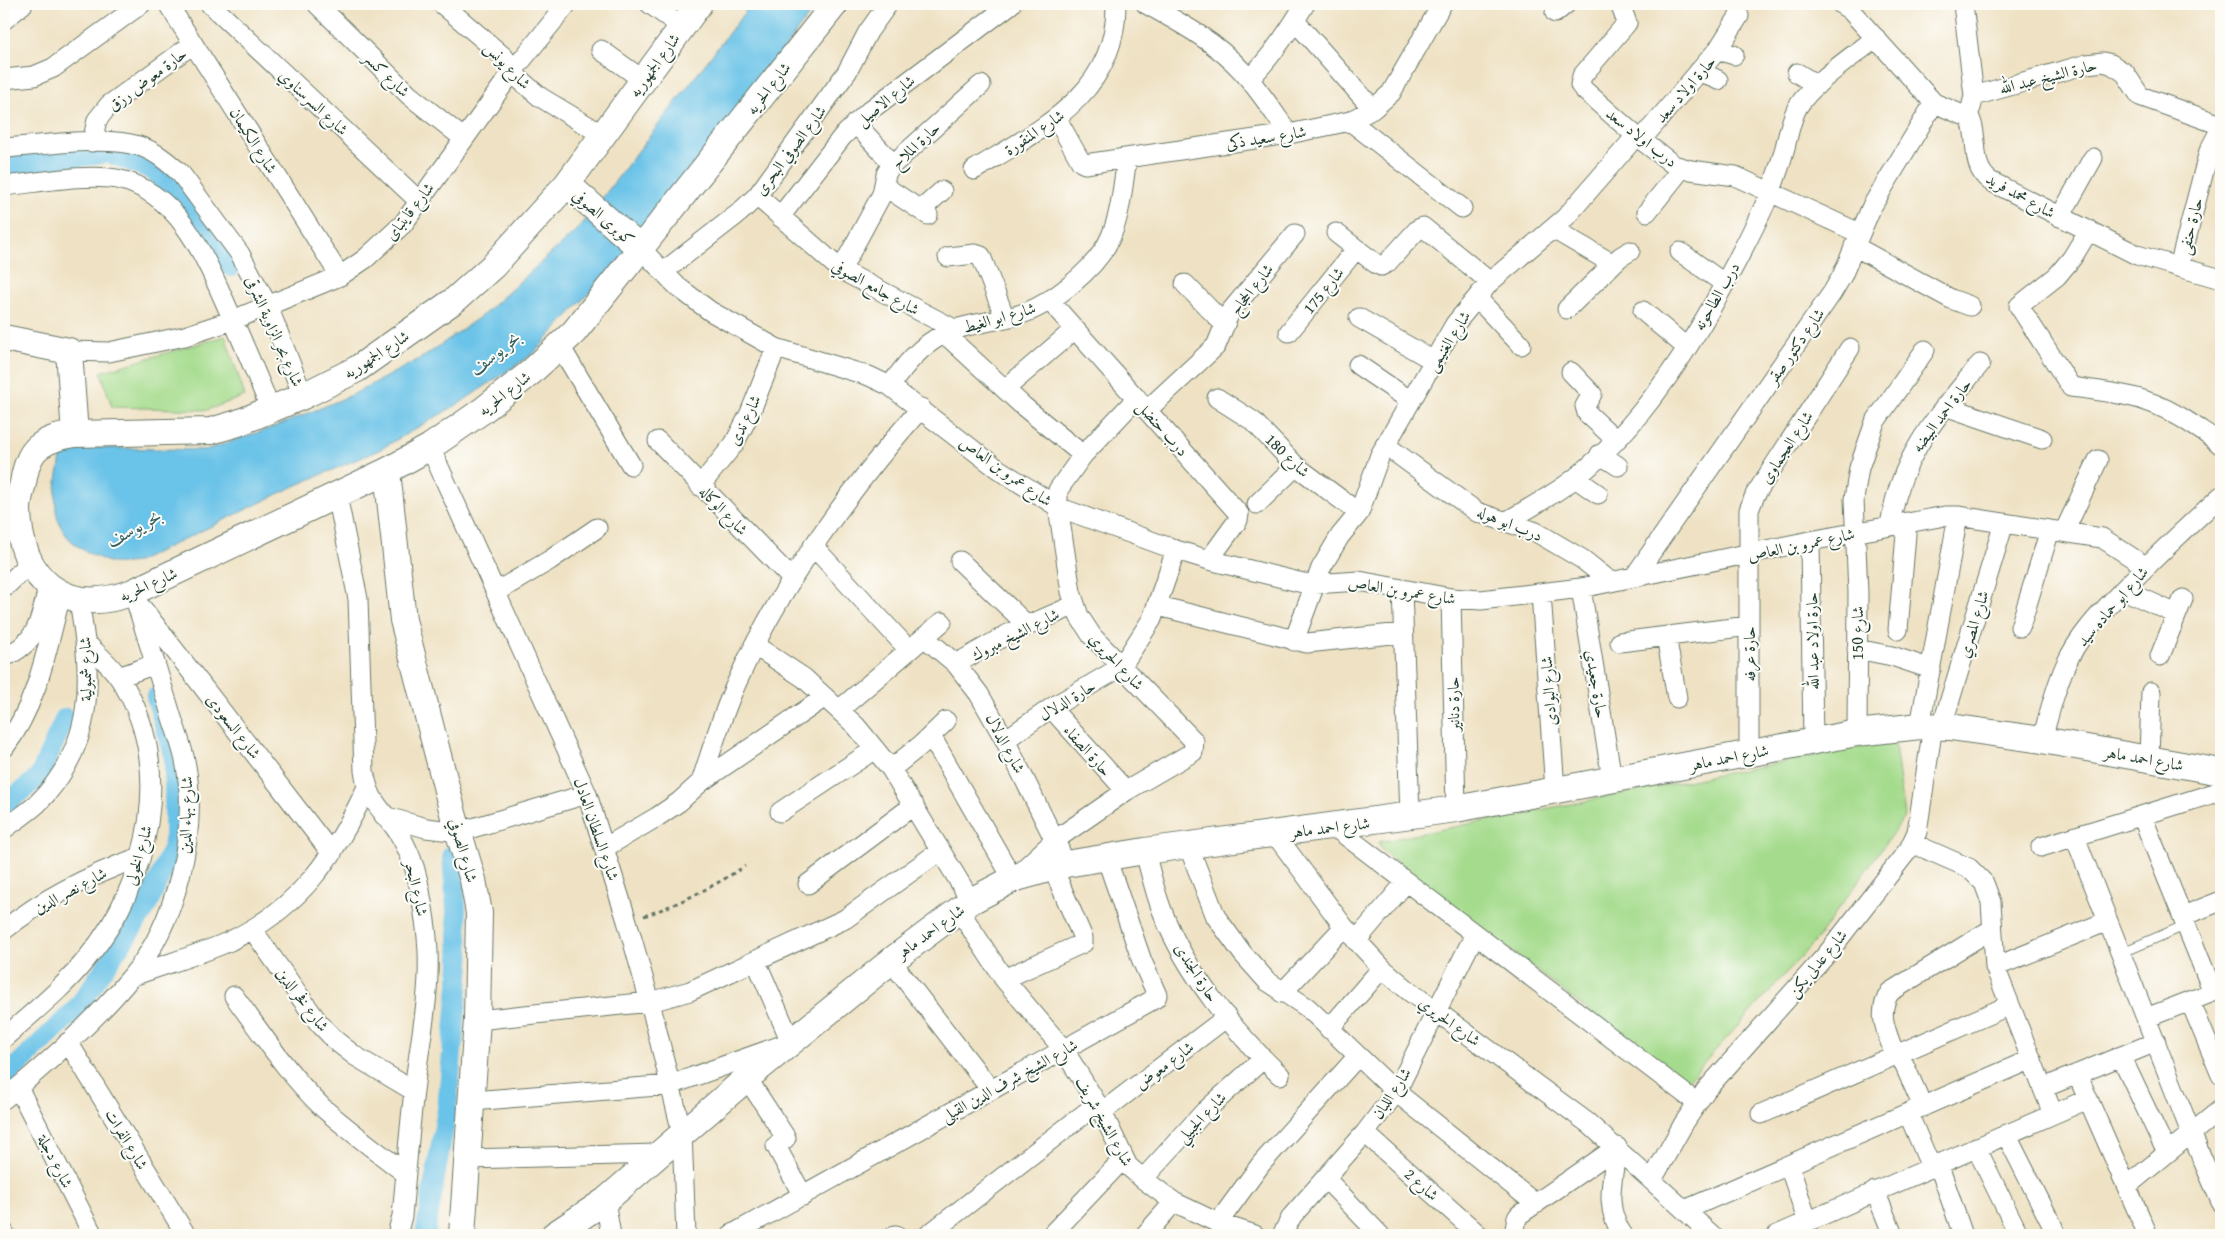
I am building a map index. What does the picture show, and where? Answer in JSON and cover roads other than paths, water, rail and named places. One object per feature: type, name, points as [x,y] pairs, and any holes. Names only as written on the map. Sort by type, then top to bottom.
[{"type":"street","points":[[4,20],[24,4]]},
{"type":"street","points":[[4,79],[34,76],[53,68],[141,4]]},
{"type":"street","name":"شارع الكيمان","points":[[168,4],[340,276]]},
{"type":"street","name":"شارع السرسناوي","points":[[210,4],[419,201]]},
{"type":"street","name":"شارع كسر","points":[[317,4],[409,95],[463,138]]},
{"type":"street","name":"شارع يونس","points":[[442,4],[504,57],[518,78],[540,97],[604,134]]},
{"type":"street","name":"شارع قايتباى","points":[[70,352],[109,352],[185,336],[233,320],[340,276],[365,259],[386,242],[403,224],[463,138],[566,4]]},
{"type":"street","points":[[650,4],[682,28]]},
{"type":"street","name":"شارع الجمهوريه","points":[[31,562],[21,535],[18,507],[26,466],[38,446],[58,436],[76,434],[211,431],[271,410],[357,369],[456,299],[574,190],[604,134],[699,4]]},
{"type":"street","name":"شارع الحريه","points":[[63,594],[98,602],[134,596],[387,471],[430,447],[482,411],[560,346],[587,317],[636,245],[835,4]]},
{"type":"street","name":"شارع الصوفي البحرى","points":[[663,272],[739,213],[757,196],[847,72],[868,32],[888,4]]},
{"type":"street","name":"شارع الاصيل","points":[[780,217],[842,137],[855,124],[883,99],[1011,4]]},
{"type":"street","name":"شارع المنقورة","points":[[974,170],[1056,119],[1075,102],[1104,64],[1113,38],[1116,4]]},
{"type":"street","points":[[1146,4],[1201,36],[1224,55],[1249,79],[1289,134]]},
{"type":"street","points":[[1249,79],[1265,64],[1305,4]]},
{"type":"street","name":"شارع سعيد ذكى","points":[[1056,119],[1082,164],[1289,134],[1350,121],[1373,109],[1391,93],[1442,4]]},
{"type":"street","name":"درب اولاد سعد","points":[[1620,4],[1627,21],[1626,26],[1582,76],[1580,85],[1639,138],[1666,161],[1682,168],[1735,176],[1771,191],[1857,239],[1951,299],[1970,306]]},
{"type":"street","points":[[1841,4],[1850,10],[1934,103],[1968,116],[1974,96],[1963,4]]},
{"type":"street","name":"حارة اولاد سعد","points":[[1639,138],[1699,71],[1725,53],[1739,16]]},
{"type":"street","points":[[1295,21],[1373,109]]},
{"type":"street","name":"درب الطاحونه","points":[[1507,521],[1538,504],[1575,478],[1616,440],[1656,391],[1725,284],[1771,191],[1791,122],[1798,107],[1817,85],[1876,38]]},
{"type":"street","name":"حارة معوض رزق","points":[[92,142],[97,120],[109,105],[194,44]]},
{"type":"street","points":[[601,50],[643,80]]},
{"type":"street","name":"حارة الشيخ عبد الله","points":[[1974,96],[2087,64],[2104,62],[2119,68],[2125,73],[2140,96],[2221,127]]},
{"type":"street","points":[[1699,71],[1718,80]]},
{"type":"street","points":[[1797,73],[1817,85]]},
{"type":"street","name":"حارة الملاح","points":[[841,270],[880,197],[888,170],[981,85]]},
{"type":"street","name":"شارع دكتور صقر","points":[[1634,577],[1832,294],[1842,276],[1872,206],[1934,103]]},
{"type":"street","name":"شارع محمد فريد","points":[[1968,116],[1972,122],[1978,166],[1984,176],[2060,217],[2138,254],[2179,267],[2220,275]]},
{"type":"street","points":[[1350,121],[1462,208]]},
{"type":"street","points":[[855,124],[893,164]]},
{"type":"street","name":"حارة حنفى","points":[[2179,267],[2209,151],[2221,127]]},
{"type":"street","name":"شارع الغنيمى","points":[[1294,641],[1314,584],[1330,552],[1359,513],[1385,445],[1455,324],[1490,282],[1553,229],[1639,138]]},
{"type":"street","name":"شارع بحر الزاوية الشرقى","points":[[4,148],[109,141],[140,147],[169,162],[231,241],[268,306],[303,396]]},
{"type":"street","name":"شارع ابو الغيط","points":[[890,386],[914,355],[928,343],[950,332],[1028,312],[1049,300],[1090,266],[1106,247],[1116,224],[1128,158]]},
{"type":"street","points":[[2060,217],[2093,158]]},
{"type":"street","points":[[1647,212],[1682,168]]},
{"type":"street","name":"شارع بحر الزاوية الشرقى","points":[[4,186],[101,177],[132,183],[147,190],[172,211],[194,239],[211,270],[271,410]]},
{"type":"street","points":[[884,186],[925,212],[942,191]]},
{"type":"street","name":"كوبرى الصوفي","points":[[574,190],[636,245]]},
{"type":"street","name":"شارع جامع الصوفي","points":[[757,196],[841,270],[950,332],[1005,389],[1082,455]]},
{"type":"street","points":[[1336,233],[1378,265],[1384,265],[1418,229],[1423,227],[1490,282]]},
{"type":"street","points":[[1553,229],[1613,264]]},
{"type":"street","points":[[2089,230],[2072,258],[2057,276],[2019,306],[2071,387],[2126,394],[2149,400],[2176,413],[2221,446]]},
{"type":"street","name":"شارع الحجاج","points":[[1058,506],[1058,490],[1082,455],[1142,404],[1216,346],[1230,312],[1296,234]]},
{"type":"street","name":"شارع عمرو بن العاص","points":[[636,245],[678,287],[710,311],[776,348],[869,376],[890,386],[998,469],[1058,506],[1176,550],[1210,560],[1314,584],[1359,581],[1451,598],[1481,600],[1581,588],[1931,517],[1958,516],[2102,538],[2145,566]]},
{"type":"street","name":"شارع 175","points":[[1289,332],[1356,249]]},
{"type":"street","points":[[1567,309],[1620,257],[1630,251]]},
{"type":"street","points":[[1680,252],[1725,284]]},
{"type":"street","points":[[948,257],[975,254],[981,256],[1005,318]]},
{"type":"street","points":[[1185,284],[1225,325]]},
{"type":"street","points":[[1476,298],[1521,345]]},
{"type":"street","name":"درب حنضل","points":[[1049,300],[1239,514],[1239,518],[1210,560]]},
{"type":"street","points":[[1643,311],[1686,347]]},
{"type":"street","points":[[1359,318],[1434,361]]},
{"type":"street","points":[[1005,389],[1075,329]]},
{"type":"street","points":[[4,338],[70,352],[76,434]]},
{"type":"street","points":[[560,346],[631,465]]},
{"type":"street","name":"شارع ندى","points":[[700,486],[734,444],[750,413],[776,348]]},
{"type":"street","name":"شارع العجماوى","points":[[1750,554],[1748,518],[1752,502],[1850,348]]},
{"type":"street","name":"شارع 150","points":[[1857,734],[1858,593],[1854,499],[1862,455],[1868,438],[1882,410],[1925,350]]},
{"type":"street","name":"حارة احمد البيضه","points":[[1898,630],[1899,524],[1893,506],[1904,469],[1923,435],[1980,364]]},
{"type":"street","points":[[1358,365],[1411,401]]},
{"type":"street","points":[[1571,372],[1592,394],[1585,406],[1587,413],[1616,440]]},
{"type":"street","name":"شارع 180","points":[[1217,398],[1260,427],[1275,446],[1296,466],[1359,513]]},
{"type":"street","points":[[1945,406],[2042,439]]},
{"type":"street","points":[[701,782],[736,683],[754,645],[791,578],[879,456],[921,408]]},
{"type":"street","name":"شارع الوكاله","points":[[658,441],[791,578]]},
{"type":"street","name":"درب ابو هوله","points":[[1385,445],[1477,512],[1507,521],[1550,540],[1582,559],[1611,582]]},
{"type":"street","name":"شارع السلطان العادل","points":[[430,447],[587,794],[650,1002],[682,1133],[686,1235]]},
{"type":"street","points":[[1600,454],[1618,466]]},
{"type":"street","points":[[2020,627],[2057,530],[2098,460]]},
{"type":"street","points":[[1257,504],[1296,466]]},
{"type":"street","name":"شارع الصوفي","points":[[387,471],[403,620],[473,880],[479,913],[477,1020],[462,1235]]},
{"type":"street","points":[[1575,478],[1598,494]]},
{"type":"street","name":"شارع البحر","points":[[338,495],[358,599],[364,771],[367,787],[374,803],[402,838],[414,864],[425,917],[428,953],[427,989],[414,1091],[402,1216],[397,1235]]},
{"type":"street","name":"شارع ابو حماده سيد","points":[[2042,740],[2056,688],[2067,662],[2087,630],[2145,566],[2221,496]]},
{"type":"street","name":"شارع الحريري","points":[[1058,506],[1071,592],[1075,605],[1092,636],[1194,741],[1195,748],[1190,755],[1126,791]]},
{"type":"street","points":[[1932,726],[1931,669],[1958,516]]},
{"type":"street","name":"شارع المصري","points":[[1932,726],[2004,523]]},
{"type":"street","points":[[496,592],[550,560],[597,528]]},
{"type":"street","name":"حارة اولاد عبد الله","points":[[1810,541],[1813,742]]},
{"type":"street","points":[[813,546],[909,650]]},
{"type":"street","name":"حارة الدلال","points":[[1005,740],[1051,708],[1121,668],[1152,619],[1176,550]]},
{"type":"street","name":"حارة عرفه","points":[[1749,754],[1750,554]]},
{"type":"street","points":[[960,561],[1027,625]]},
{"type":"street","points":[[4,588],[31,562],[63,594]]},
{"type":"street","name":"حارة جعيدي","points":[[1581,588],[1612,779]]},
{"type":"street","points":[[1402,589],[1402,633],[1410,816]]},
{"type":"street","points":[[2124,590],[2179,606],[2160,656]]},
{"type":"street","name":"شارع البوادى","points":[[1541,593],[1555,790]]},
{"type":"street","points":[[4,657],[27,644],[36,631],[42,616],[63,594]]},
{"type":"street","points":[[4,748],[15,734],[31,702],[63,594]]},
{"type":"street","name":"شارع شمبولية","points":[[4,830],[36,805],[53,786],[67,765],[77,742],[84,717],[88,692],[86,644],[63,594]]},
{"type":"street","name":"شارع بهاء الدين","points":[[4,1099],[68,1042],[133,976],[165,921],[182,868],[188,829],[189,797],[186,765],[134,596]]},
{"type":"street","name":"شارع السعودى","points":[[134,596],[332,854]]},
{"type":"street","name":"حارة دنانير","points":[[1451,598],[1456,809]]},
{"type":"street","name":"شارع الشيخ مبروك","points":[[956,664],[1008,634],[1075,605]]},
{"type":"street","points":[[1158,606],[1308,643],[1402,633]]},
{"type":"street","points":[[839,710],[942,622]]},
{"type":"street","points":[[1620,642],[1750,626]]},
{"type":"street","points":[[1666,636],[1677,698]]},
{"type":"street","name":"شارع الدلال","points":[[924,637],[956,664],[979,694],[1005,740],[1055,840],[1060,866],[1084,940],[1080,946],[1004,979]]},
{"type":"street","name":"شارع الخولى","points":[[4,1038],[67,982],[108,930],[124,902],[140,858],[150,814],[152,788],[149,754],[141,722],[131,697],[119,678],[86,644]]},
{"type":"street","name":"شارع الشيخ شريف","points":[[754,645],[804,678],[825,696],[875,749],[891,769],[940,851],[965,906],[1004,979],[1064,1050],[1099,1108],[1123,1159],[1143,1180],[1174,1202],[1218,1223],[1255,1235]]},
{"type":"street","points":[[1857,649],[1892,656],[1931,669]]},
{"type":"street","points":[[119,678],[155,664]]},
{"type":"street","points":[[2149,759],[2151,692]]},
{"type":"street","points":[[604,848],[679,802],[701,782],[825,696]]},
{"type":"street","name":"حارة الصفاء","points":[[1051,708],[1126,791]]},
{"type":"street","points":[[891,769],[946,721]]},
{"type":"street","name":"شارع احمد ماهر","points":[[554,1235],[605,1201],[682,1133],[891,961],[965,906],[1013,879],[1060,866],[1106,857],[1456,809],[1857,734],[1932,726],[2042,740],[2221,772]]},
{"type":"street","name":"شارع عدلى يكن","points":[[1652,1180],[1697,1103],[1716,1078],[1827,954],[1912,843],[1917,832],[1932,726]]},
{"type":"street","points":[[931,736],[1013,879],[1055,840],[1126,791]]},
{"type":"street","points":[[780,812],[875,749]]},
{"type":"street","points":[[133,976],[229,941],[275,914],[297,896],[332,854],[349,827],[367,787]]},
{"type":"street","points":[[2041,847],[2221,791]]},
{"type":"street","points":[[384,816],[426,828],[459,832],[587,794]]},
{"type":"street","points":[[808,884],[914,805]]},
{"type":"street","points":[[2142,816],[2184,921],[2217,990],[2146,1018]]},
{"type":"street","points":[[1333,826],[1697,1103]]},
{"type":"street","name":"شارع الحريري","points":[[1275,834],[1350,934],[1382,968],[1436,1012],[1588,1123],[1617,1147],[1712,1235]]},
{"type":"street","points":[[2075,836],[2221,1202]]},
{"type":"street","points":[[1912,843],[1969,868],[1977,874],[1988,892],[1995,967],[2053,1114]]},
{"type":"street","points":[[1188,845],[1216,917],[1242,954],[1267,981],[1282,993],[1308,1008],[1357,1057],[1396,1092],[1536,1204]]},
{"type":"street","points":[[477,1020],[650,1002],[690,991],[844,919],[940,851]]},
{"type":"street","name":"حارة الجندى","points":[[1145,851],[1155,889],[1172,934],[1197,975],[1227,1017],[1262,1058],[1280,1075]]},
{"type":"street","name":"شارع الشيخ شرف الدين القبلى","points":[[732,1235],[1157,996],[1142,961],[1106,857]]},
{"type":"street","name":"شارع نصر الدين","points":[[4,930],[37,905],[70,886],[104,870],[140,858]]},
{"type":"street","points":[[1282,993],[1406,882]]},
{"type":"street","points":[[2184,921],[2221,901]]},
{"type":"street","points":[[1995,967],[2108,921]]},
{"type":"street","name":"شارع فخر الدين","points":[[252,929],[318,1022],[336,1041],[355,1056],[414,1091]]},
{"type":"street","points":[[1963,1235],[1935,1165],[1883,1019],[1882,1009],[1890,992],[1992,929]]},
{"type":"street","name":"شارع اللبان","points":[[1282,1235],[1292,1216],[1365,1132],[1396,1092],[1475,934]]},
{"type":"street","points":[[472,1101],[670,1085],[791,1042],[756,961]]},
{"type":"street","points":[[891,961],[991,1090]]},
{"type":"street","points":[[1329,1029],[1382,968]]},
{"type":"street","points":[[234,996],[296,1078],[321,1106],[406,1174]]},
{"type":"street","points":[[2190,1001],[2221,1074]]},
{"type":"street","points":[[1761,1114],[2010,1005]]},
{"type":"street","name":"شارع معوض","points":[[928,1235],[1099,1108],[1227,1017]]},
{"type":"street","name":"شارع الفرات","points":[[68,1042],[186,1235]]},
{"type":"street","points":[[2043,1088],[2156,1042]]},
{"type":"street","points":[[2121,1056],[2168,1153]]},
{"type":"street","points":[[1218,1223],[1261,1164],[1357,1057]]},
{"type":"street","name":"شارع الجبيلي","points":[[1143,1180],[1206,1110],[1262,1058]]},
{"type":"street","points":[[1685,1210],[2032,1059]]},
{"type":"street","points":[[2078,1074],[2148,1235]]},
{"type":"street","points":[[748,1078],[786,1138],[776,1146],[802,1196]]},
{"type":"street","name":"شارع دجلة","points":[[18,1087],[93,1235]]},
{"type":"street","points":[[1777,1235],[1807,1220],[2088,1098]]},
{"type":"street","points":[[2127,1186],[2221,1109]]},
{"type":"street","name":"شارع 2","points":[[1365,1132],[1479,1235]]},
{"type":"street","points":[[2006,1134],[2056,1233]]},
{"type":"street","points":[[1514,1235],[1517,1218],[1617,1147]]},
{"type":"street","points":[[1617,1147],[1610,1203],[1611,1214],[1620,1234]]},
{"type":"street","points":[[1976,1147],[2019,1235]]},
{"type":"street","points":[[468,1159],[658,1154]]},
{"type":"street","points":[[1051,1235],[1123,1159]]},
{"type":"street","points":[[1788,1165],[1807,1220]]},
{"type":"street","points":[[1325,1178],[1380,1235]]},
{"type":"street","points":[[466,1188],[481,1235]]},
{"type":"street","points":[[1875,1191],[1893,1235]]},
{"type":"street","points":[[605,1201],[611,1235]]},
{"type":"street","points":[[1145,1235],[1174,1202]]},
{"type":"lane","points":[[2121,953],[2184,921]]},
{"type":"water","name":"بحر يوسف","points":[[751,4],[817,4],[730,122],[619,260],[534,353],[460,403],[379,450],[297,485],[137,562],[112,563],[102,559],[74,543],[64,532],[58,520],[56,507],[56,493],[63,447],[206,450],[277,426],[352,395],[425,356],[484,314],[580,227]]},
{"type":"waterway","points":[[4,167],[108,153],[150,169],[192,207],[231,267]]},
{"type":"waterway","points":[[4,1078],[77,1008],[147,907],[174,844],[174,758],[156,697]]},
{"type":"waterway","points":[[4,805],[39,777],[65,718]]},
{"type":"waterway","points":[[425,1235],[447,1109],[460,964],[452,855]]}]
